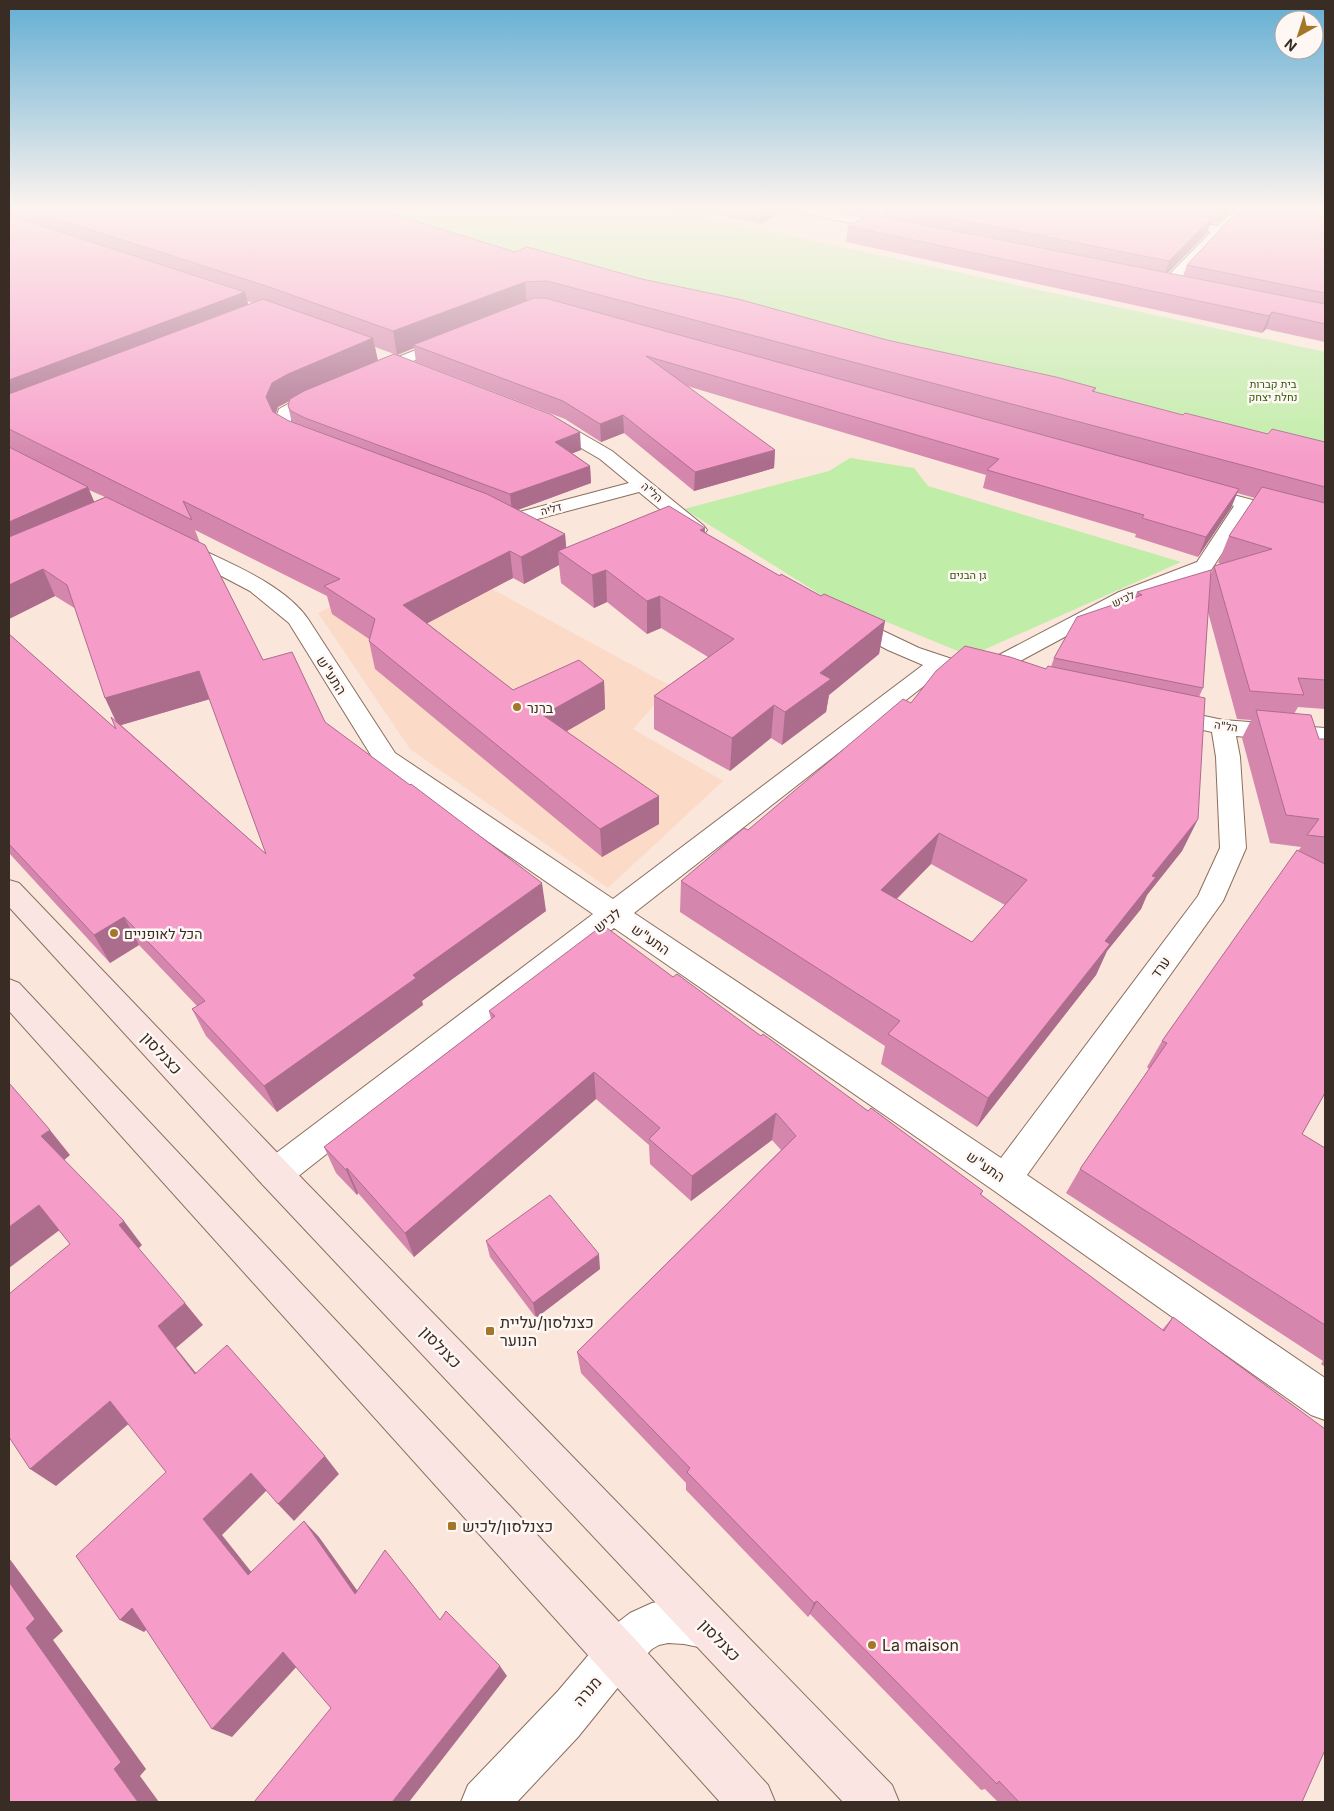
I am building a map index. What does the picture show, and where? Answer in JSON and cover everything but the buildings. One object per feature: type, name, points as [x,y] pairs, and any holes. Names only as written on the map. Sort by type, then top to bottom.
[{"type":"street","points":[[353,380],[460,337]]},
{"type":"street","points":[[369,352],[424,372]]},
{"type":"street","points":[[320,448],[302,441],[287,432],[282,423],[285,413],[301,403],[336,388]]},
{"type":"street","name":"הל\"ה","points":[[531,415],[558,426],[606,455],[712,541]]},
{"type":"street","name":"דליה","points":[[474,506],[511,520],[644,485]]},
{"type":"street","points":[[1188,488],[1325,525]]},
{"type":"street","name":"לכיש","points":[[979,674],[1126,596],[1204,566],[1245,504]]},
{"type":"street","name":"התע\"ש","points":[[158,535],[260,586],[279,600],[297,619],[386,759],[1005,1178],[1325,1401]]},
{"type":"street","points":[[835,614],[913,654],[938,664],[1008,681]]},
{"type":"street","name":"לכיש","points":[[275,1174],[938,664]]},
{"type":"street","name":"הל\"ה","points":[[1149,712],[1223,727],[1325,736]]},
{"type":"street","name":"ערד","points":[[1005,1178],[1209,901],[1232,848],[1228,757],[1223,727]]},
{"type":"street","name":"כצנלסון","points":[[9,890],[275,1174],[875,1802]]},
{"type":"street","points":[[9,991],[618,1654],[750,1802]]},
{"type":"street","name":"מנרה","points":[[485,1802],[585,1694],[618,1654],[645,1628],[661,1622],[683,1621],[708,1627]]},
{"type":"shaded area","name":"ברנר","points":[[431,556],[671,686],[633,729],[723,781],[608,888],[410,749],[318,613]]},
{"type":"green space","name":"בית קברות נחלת יצחק","points":[[669,293],[1051,293],[1325,352],[1325,453]]},
{"type":"green space","name":"גן הבנים","points":[[850,458],[914,468],[928,486],[1181,562],[970,656],[821,595],[684,509],[829,471]]},
{"type":"place","name":"ברנר","points":[[517,707]]},
{"type":"place","name":"הכל לאופניים","points":[[114,933]]},
{"type":"place","name":"כצנלסון/עליית הנוער","points":[[490,1331]]},
{"type":"place","name":"כצנלסון/לכיש","points":[[452,1526]]},
{"type":"place","name":"La maison","points":[[872,1645]]}]
